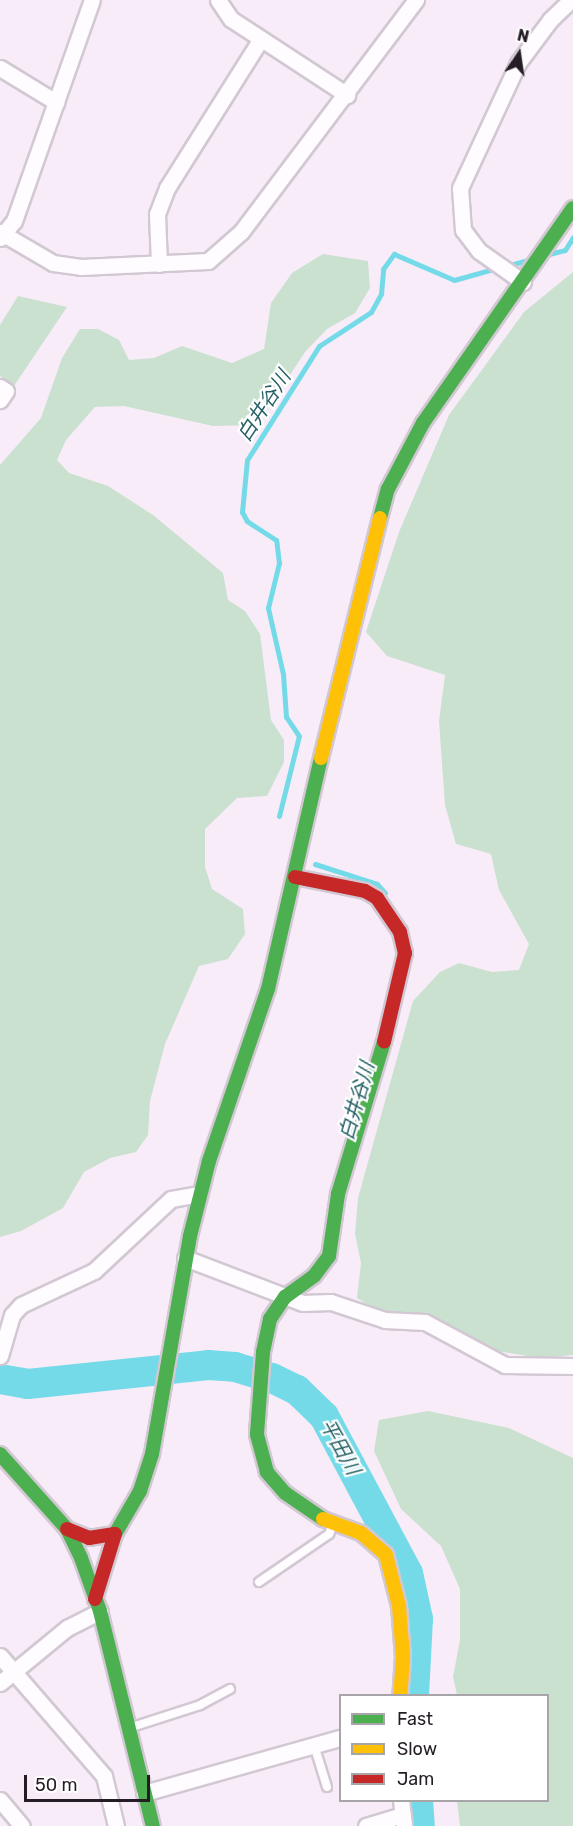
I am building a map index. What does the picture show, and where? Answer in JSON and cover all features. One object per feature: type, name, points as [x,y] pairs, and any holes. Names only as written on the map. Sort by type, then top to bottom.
[{"type":"street","points":[[92,0],[14,221],[1,234],[53,263],[81,267],[208,261],[227,247],[347,95],[395,23],[416,0]]},
{"type":"street","points":[[218,0],[231,19],[347,95]]},
{"type":"street","points":[[523,282],[479,251],[463,230],[460,188],[518,63],[550,20],[571,0]]},
{"type":"street","points":[[159,264],[157,214],[167,188],[261,39]]},
{"type":"street","points":[[0,68],[56,102]]},
{"type":"street","points":[[0,1683],[97,1605],[115,1534],[140,1491],[152,1454],[185,1258],[200,1194],[268,989],[388,489],[423,423],[573,208]]},
{"type":"street","points":[[0,387],[6,391],[0,400]]},
{"type":"street","points":[[294,877],[365,891],[377,898],[400,932],[405,953],[392,1014],[338,1194],[333,1245],[314,1276],[285,1297],[270,1319],[262,1359],[256,1434],[267,1472],[304,1510],[362,1533],[386,1556],[399,1606],[404,1657],[400,1694]]},
{"type":"street","points":[[0,1356],[12,1315],[21,1305],[94,1271],[171,1199],[200,1194]]},
{"type":"street","points":[[185,1258],[285,1297],[310,1304],[331,1302],[385,1320],[425,1322],[506,1365],[573,1366]]},
{"type":"street","points":[[0,1454],[67,1529],[97,1605],[153,1826]]},
{"type":"street","points":[[67,1529],[89,1538],[115,1534]]},
{"type":"street","points":[[0,1656],[104,1776],[116,1826]]},
{"type":"street","points":[[144,1793],[339,1738]]},
{"type":"street","points":[[0,1800],[22,1826]]},
{"type":"street","points":[[366,1826],[402,1814]]},
{"type":"lane","points":[[259,1582],[329,1534],[334,1523]]},
{"type":"lane","points":[[128,1728],[200,1705],[230,1689]]},
{"type":"lane","points":[[314,1745],[327,1787]]},
{"type":"green space","points":[[323,254],[368,261],[370,288],[355,313],[327,329],[305,352],[269,407],[250,425],[213,426],[124,406],[95,407],[66,440],[57,460],[69,473],[108,486],[153,515],[223,573],[228,600],[245,611],[260,634],[271,720],[284,740],[284,762],[267,796],[237,798],[205,829],[205,867],[212,889],[243,909],[245,934],[228,959],[199,966],[165,1044],[150,1101],[148,1135],[136,1152],[110,1158],[84,1172],[63,1208],[21,1231],[0,1237],[0,465],[41,418],[62,358],[80,329],[98,329],[119,340],[129,360],[154,358],[182,346],[232,363],[264,349],[271,303],[292,273]]},
{"type":"green space","points":[[573,272],[573,1355],[540,1358],[497,1351],[446,1324],[373,1308],[357,1298],[361,1263],[355,1234],[358,1198],[413,1001],[440,972],[459,963],[492,972],[519,970],[529,944],[499,890],[491,854],[456,844],[445,805],[439,721],[445,675],[387,656],[366,632],[399,532],[449,415],[524,312]]},
{"type":"green space","points":[[18,296],[67,307],[14,386],[0,376],[0,325]]},
{"type":"green space","points":[[428,1411],[509,1428],[573,1458],[573,1826],[460,1826],[457,1802],[549,1802],[549,1694],[457,1694],[453,1677],[460,1640],[460,1589],[441,1546],[401,1509],[374,1451],[379,1420]]},
{"type":"waterway","name":"白井谷川","points":[[549,254],[565,250],[573,237]]},
{"type":"waterway","name":"白井谷川","points":[[279,816],[299,736],[286,717],[283,674],[268,608],[279,563],[276,540],[247,521],[242,512],[247,460],[319,346],[371,312],[381,294],[383,269],[394,254],[454,280],[497,268]]},
{"type":"waterway","name":"白井谷川","points":[[506,266],[529,260]]},
{"type":"waterway","name":"白井谷川","points":[[315,864],[377,884],[385,893]]},
{"type":"waterway","name":"平田川","points":[[0,1379],[28,1384],[208,1365],[235,1367],[272,1378],[297,1390],[324,1416],[408,1573],[418,1619],[414,1694]]},
{"type":"waterway","name":"平田川","points":[[418,1802],[420,1826]]},
{"type":"traffic: fast","points":[[380,518],[388,489],[423,423],[573,208]]},
{"type":"traffic: fast","points":[[115,1534],[140,1491],[152,1454],[190,1236],[209,1161],[268,989],[321,758]]},
{"type":"traffic: fast","points":[[323,1519],[285,1493],[267,1472],[257,1434],[263,1352],[270,1319],[285,1297],[314,1276],[329,1256],[338,1194],[384,1042]]},
{"type":"traffic: fast","points":[[0,1454],[67,1529],[81,1558],[100,1611],[153,1826]]},
{"type":"traffic: slow","points":[[321,758],[380,518]]},
{"type":"traffic: slow","points":[[323,1519],[361,1533],[386,1555],[399,1606],[403,1657],[400,1694]]},
{"type":"traffic: jam","points":[[295,877],[365,891],[377,898],[400,932],[405,953],[384,1042]]},
{"type":"traffic: jam","points":[[67,1529],[89,1538],[115,1534],[95,1599]]}]
